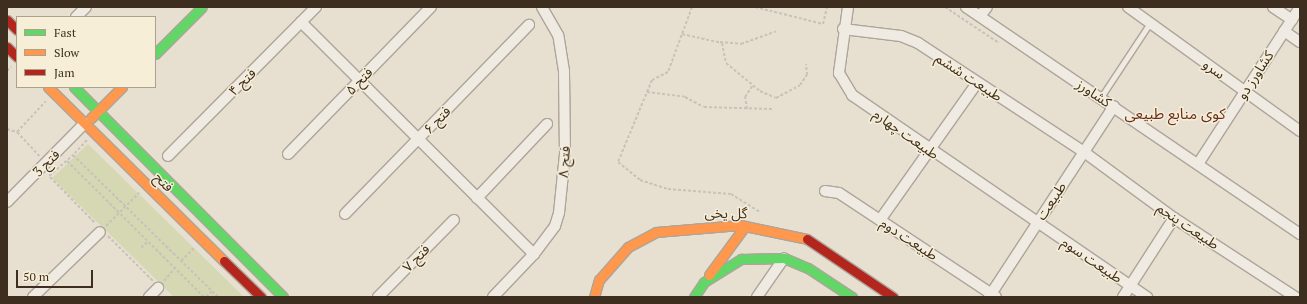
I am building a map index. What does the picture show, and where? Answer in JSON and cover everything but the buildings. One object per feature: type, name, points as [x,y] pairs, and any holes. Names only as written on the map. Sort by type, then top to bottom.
[{"type":"street","points":[[77,16],[86,7]]},
{"type":"street","points":[[156,53],[202,7]]},
{"type":"street","name":"فتح ۴","points":[[168,156],[316,7]]},
{"type":"street","name":"فتح ۵","points":[[288,154],[431,7]]},
{"type":"street","name":"فتح ۸","points":[[493,297],[534,254],[555,226],[559,213],[565,154],[564,71],[558,35],[542,7]]},
{"type":"street","name":"طبیعت چهارم","points":[[848,7],[843,29],[839,73],[852,95],[929,151],[1038,223]]},
{"type":"street","name":"کشاورز","points":[[966,7],[1101,97],[1300,234]]},
{"type":"street","points":[[980,16],[987,7]]},
{"type":"street","name":"سرو","points":[[1128,7],[1300,131]]},
{"type":"street","points":[[1273,7],[1292,20]]},
{"type":"street","name":"کشاورز دو","points":[[1198,164],[1300,7]]},
{"type":"street","points":[[7,20],[16,29]]},
{"type":"street","points":[[301,22],[534,254]]},
{"type":"street","name":"فتح ۶","points":[[345,214],[529,25]]},
{"type":"street","name":"طبیعت ششم","points":[[843,29],[901,36],[1084,152]]},
{"type":"street","points":[[1284,31],[1300,42]]},
{"type":"street","points":[[7,47],[16,56]]},
{"type":"street","points":[[880,220],[977,83]]},
{"type":"street","name":"فتح","points":[[49,88],[261,297]]},
{"type":"street","name":"فتح","points":[[75,88],[283,297]]},
{"type":"street","points":[[85,124],[121,88]]},
{"type":"street","name":"طبیعت","points":[[992,296],[1114,106]]},
{"type":"street","name":"فتح 3","points":[[7,202],[85,124]]},
{"type":"street","points":[[477,198],[548,124]]},
{"type":"street","name":"طبیعت پنجم","points":[[1084,152],[1174,218],[1295,297]]},
{"type":"street","name":"طبیعت دوم","points":[[825,191],[839,193],[992,296]]},
{"type":"street","points":[[1123,297],[1174,218]]},
{"type":"street","name":"فتح ۷","points":[[378,297],[454,220]]},
{"type":"street","name":"طبیعت سوم","points":[[1038,223],[1147,297]]},
{"type":"street","points":[[694,297],[745,226]]},
{"type":"street","name":"گل یخی","points":[[594,297],[599,280],[628,247],[656,232],[687,227],[745,226],[804,237],[893,297]]},
{"type":"street","points":[[33,297],[100,232]]},
{"type":"street","points":[[704,282],[741,259],[784,258],[808,268],[852,297]]},
{"type":"street","points":[[757,297],[784,258]]},
{"type":"street","points":[[149,297],[158,288]]},
{"type":"lane","points":[[1101,97],[1150,23]]},
{"type":"path","points":[[692,7],[668,72],[652,80],[618,162],[640,180],[668,189],[731,194],[760,212]]},
{"type":"path","points":[[755,7],[767,8],[823,24],[827,7]]},
{"type":"path","points":[[682,34],[719,42],[741,44],[776,31]]},
{"type":"path","points":[[719,42],[726,63],[753,85],[776,98],[788,94],[807,75],[806,64]]},
{"type":"path","points":[[747,109],[745,97],[753,85]]},
{"type":"path","points":[[647,92],[685,97],[704,107],[773,109]]},
{"type":"path","points":[[17,132],[48,98],[53,103]]},
{"type":"path","points":[[7,129],[17,132],[40,157],[45,152]]},
{"type":"path","points":[[41,168],[50,177],[88,139],[92,143]]},
{"type":"path","points":[[73,155],[218,297]]},
{"type":"path","points":[[67,161],[205,297],[212,291]]},
{"type":"path","points":[[136,186],[147,197]]},
{"type":"path","points":[[100,232],[141,191]]},
{"type":"path","points":[[141,248],[148,240]]},
{"type":"path","points":[[191,240],[202,251]]},
{"type":"path","points":[[181,262],[196,246]]},
{"type":"path","points":[[158,288],[175,268]]},
{"type":"green space","points":[[88,144],[244,297],[174,297],[52,178]]},
{"type":"traffic: fast","points":[[156,53],[202,7]]},
{"type":"traffic: fast","points":[[75,88],[283,297]]},
{"type":"traffic: fast","points":[[694,297],[704,282],[741,259],[784,258],[808,268],[852,297]]},
{"type":"traffic: slow","points":[[49,88],[224,261]]},
{"type":"traffic: slow","points":[[91,118],[121,88]]},
{"type":"traffic: slow","points":[[594,297],[599,280],[628,247],[656,232],[740,225],[807,239]]},
{"type":"traffic: slow","points":[[709,275],[745,226]]},
{"type":"traffic: jam","points":[[7,20],[16,29]]},
{"type":"traffic: jam","points":[[7,47],[16,56]]},
{"type":"traffic: jam","points":[[807,239],[893,297]]},
{"type":"traffic: jam","points":[[224,261],[261,297]]},
{"type":"district","name":"کوی منابع طبیعی","points":[[1175,114]]}]
